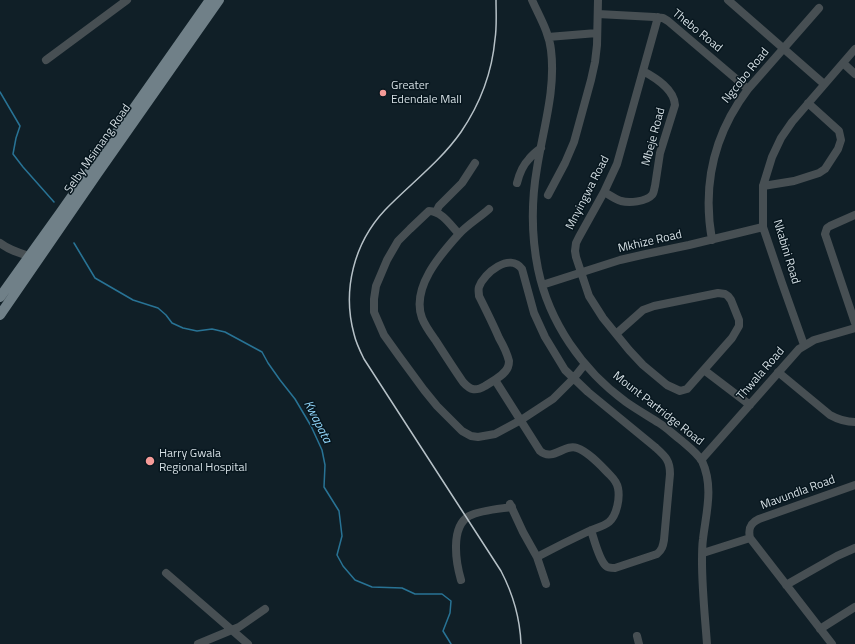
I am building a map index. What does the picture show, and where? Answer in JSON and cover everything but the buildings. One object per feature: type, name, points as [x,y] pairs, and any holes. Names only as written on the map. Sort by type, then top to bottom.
[{"type":"main road","name":"Selby Msimang Road","points":[[0,297],[210,0]]},
{"type":"main road","name":"Selby Msimang Road","points":[[0,314],[219,0]]},
{"type":"street","points":[[46,60],[127,0]]},
{"type":"street","name":"Mount Partridge Road","points":[[532,0],[548,37],[551,50],[552,77],[551,92],[533,196],[532,223],[538,270],[551,310],[564,334],[585,364],[625,401],[661,424],[695,452],[701,460],[708,479],[709,491],[703,542],[704,612],[707,644]]},
{"type":"street","points":[[548,195],[574,142],[594,68],[598,0]]},
{"type":"street","points":[[728,0],[824,84]]},
{"type":"street","name":"Ngcobo Road","points":[[712,240],[709,223],[708,191],[716,150],[727,122],[737,103],[748,89],[818,8]]},
{"type":"street","name":"Thebo Road","points":[[598,14],[658,17],[668,21],[748,89]]},
{"type":"street","name":"Mnyingwa Road","points":[[658,17],[617,164],[604,192],[576,244],[575,251],[581,273],[596,307],[629,350],[644,365],[667,385],[680,391],[687,389],[704,370]]},
{"type":"street","points":[[548,37],[597,33]]},
{"type":"street","name":"Nkabini Road","points":[[804,344],[763,227],[763,186],[772,157],[781,138],[792,122],[855,49]]},
{"type":"street","points":[[843,63],[855,74]]},
{"type":"street","name":"Mbeje Road","points":[[604,192],[617,199],[628,202],[637,202],[651,195],[654,191],[660,153],[675,106],[675,100],[671,93],[656,78],[643,71]]},
{"type":"street","points":[[763,186],[794,181],[819,173],[825,169],[838,150],[842,140],[839,131],[808,103]]},
{"type":"street","points":[[517,183],[525,163],[541,148]]},
{"type":"street","points":[[436,212],[439,206],[462,183],[475,163]]},
{"type":"street","points":[[489,209],[459,234],[433,266],[421,291],[419,302],[421,316],[427,328],[467,387],[471,389],[478,389],[495,380],[508,368],[509,364],[507,353],[479,296],[479,287],[485,277],[495,268],[509,262],[516,264],[522,269],[534,313],[545,337],[565,370],[588,392],[665,456],[670,465],[664,540],[663,546],[657,554],[615,568],[605,566],[591,530]]},
{"type":"street","points":[[459,234],[436,212],[429,211],[398,241],[387,260],[376,286],[374,299],[374,312],[384,335],[437,406],[462,431],[471,436],[478,437],[495,434],[521,420],[553,399],[573,379],[585,364]]},
{"type":"street","points":[[855,215],[830,226],[827,228],[826,234],[855,323]]},
{"type":"street","name":"Mkhize Road","points":[[542,284],[646,254],[763,227]]},
{"type":"street","points":[[0,243],[14,252],[29,256]]},
{"type":"street","points":[[616,334],[643,310],[654,306],[711,294],[725,294],[731,300],[739,320],[739,326],[732,338],[704,370],[750,405]]},
{"type":"street","name":"Thwala Road","points":[[701,460],[799,348],[814,340],[855,328]]},
{"type":"street","points":[[778,372],[830,415],[844,422],[855,422]]},
{"type":"street","points":[[495,380],[542,453],[551,454],[570,448],[577,448],[589,456],[614,479],[618,489],[617,505],[613,518],[603,526],[591,530],[537,557]]},
{"type":"street","name":"Mavundla Road","points":[[750,538],[749,528],[754,522],[855,485]]},
{"type":"street","points":[[461,580],[458,570],[456,548],[456,536],[461,523],[471,516],[511,505],[523,532],[537,557],[546,584]]},
{"type":"street","points":[[703,553],[750,538],[832,644]]},
{"type":"street","points":[[786,585],[837,556],[855,548]]},
{"type":"street","points":[[166,573],[248,644]]},
{"type":"street","points":[[820,628],[855,607]]},
{"type":"street","points":[[198,644],[233,631],[265,609]]},
{"type":"waterway","name":"Kwapata","points":[[0,92],[20,126],[13,154],[54,202]]},
{"type":"waterway","name":"Kwapata","points":[[74,243],[95,278],[133,300],[158,308],[172,323],[183,328],[197,331],[212,329],[225,332],[262,352],[268,363],[295,399],[311,426],[322,450],[325,465],[324,487],[339,511],[342,536],[337,555],[343,566],[355,580],[372,587],[402,588],[415,594],[442,594],[451,601],[450,613],[443,631],[451,644]]},
{"type":"railway","points":[[496,0],[496,29],[491,64],[484,88],[474,110],[453,143],[385,210],[374,223],[358,252],[350,284],[349,301],[354,334],[364,359],[501,571],[515,606],[521,644]]},
{"type":"place","name":"Greater Edendale Mall","points":[[383,93]]},
{"type":"place","name":"Harry Gwala Regional Hospital","points":[[150,461]]}]
